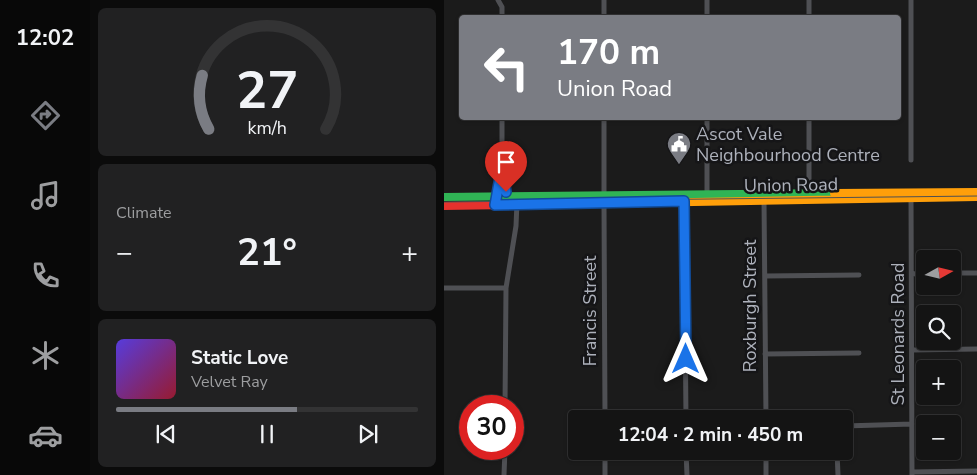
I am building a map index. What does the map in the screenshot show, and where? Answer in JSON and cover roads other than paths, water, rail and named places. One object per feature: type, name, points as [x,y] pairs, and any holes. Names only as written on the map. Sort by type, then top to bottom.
[{"type":"street","points":[[498,0],[502,7],[502,15]]},
{"type":"street","points":[[604,0],[604,15]]},
{"type":"street","points":[[707,0],[707,15]]},
{"type":"street","points":[[809,0],[809,15]]},
{"type":"street","points":[[911,0],[911,160]]},
{"type":"street","points":[[495,205],[502,166],[502,120]]},
{"type":"street","name":"Francis Street","points":[[604,120],[605,410]]},
{"type":"street","points":[[707,120],[707,198]]},
{"type":"street","points":[[809,120],[809,196]]},
{"type":"street","points":[[502,166],[506,190],[513,201],[516,226],[506,288],[505,395]]},
{"type":"street","name":"Union Road","points":[[444,206],[495,205],[513,201],[911,195],[977,192]]},
{"type":"street","name":"Union Road","points":[[911,195],[977,198]]},
{"type":"street","name":"St Leonards Road","points":[[911,195],[912,474]]},
{"type":"street","name":"Union Road","points":[[444,197],[496,197],[513,201]]},
{"type":"street","name":"Roxburgh Street","points":[[764,197],[766,410]]},
{"type":"street","points":[[684,198],[686,410]]},
{"type":"street","points":[[962,273],[977,273]]},
{"type":"street","points":[[765,276],[859,275]]},
{"type":"street","points":[[444,288],[506,288]]},
{"type":"street","points":[[912,350],[977,349]]},
{"type":"street","points":[[765,354],[859,353]]},
{"type":"street","points":[[853,426],[912,424]]},
{"type":"street","points":[[504,475],[505,460]]},
{"type":"street","points":[[605,460],[605,475]]},
{"type":"street","points":[[686,460],[687,475]]},
{"type":"street","points":[[766,460],[766,475]]},
{"type":"street","points":[[837,460],[838,475]]},
{"type":"street","points":[[912,474],[977,471]]},
{"type":"tram line","points":[[444,202],[978,196]]},
{"type":"place","name":"Ascot Vale Neighbourhood Centre","points":[[679,165]]}]
